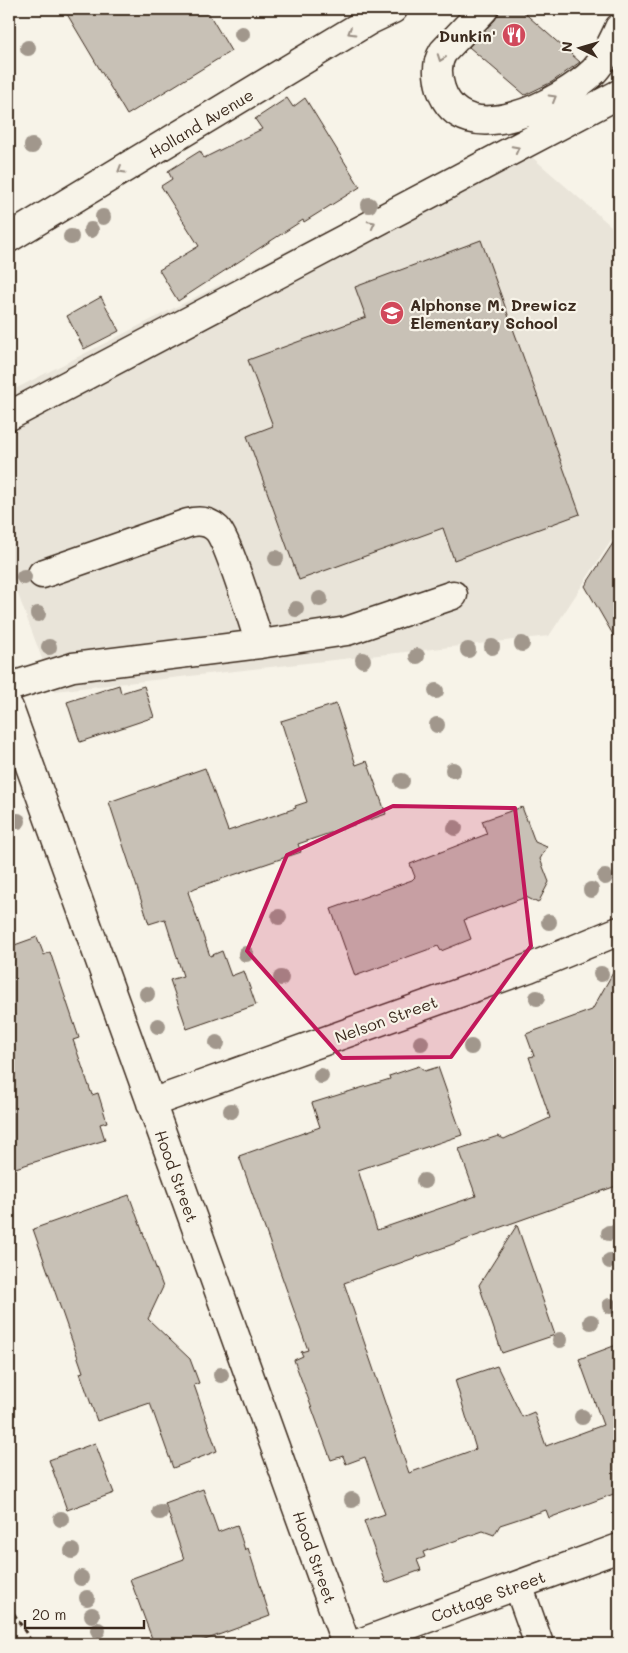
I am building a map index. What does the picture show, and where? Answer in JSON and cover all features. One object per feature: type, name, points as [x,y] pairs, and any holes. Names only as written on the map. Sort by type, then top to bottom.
[{"type":"street","name":"Holland Avenue","points":[[9,238],[370,20],[393,9]]},
{"type":"street","points":[[484,9],[458,33],[443,52],[439,60],[438,74],[442,92],[451,106],[462,114],[480,120],[503,119],[523,114],[583,80],[596,69],[607,53],[619,28]]},
{"type":"street","points":[[9,416],[619,94]]},
{"type":"street","points":[[42,574],[188,522],[199,521],[209,523],[217,529],[223,538],[260,644]]},
{"type":"street","points":[[9,687],[73,667],[260,644],[347,631],[453,595]]},
{"type":"street","name":"Hood Street","points":[[9,708],[346,1644]]},
{"type":"street","name":"Nelson Street","points":[[151,1103],[529,968],[619,931]]},
{"type":"street","name":"Cottage Street","points":[[357,1644],[619,1548]]},
{"type":"street","points":[[518,1585],[539,1644]]},
{"type":"path","points":[[9,1606],[33,1644]]},
{"type":"highlighted area","points":[[393,806],[515,808],[531,946],[451,1057],[342,1058],[247,951],[287,855]]},
{"type":"shaded area","name":"Alphonse M. Drewicz Elementary School","points":[[619,78],[619,111],[532,157],[619,233],[619,529],[549,636],[54,691],[9,570],[9,392],[459,163]]},
{"type":"building","points":[[64,9],[206,9],[231,51],[127,115]]},
{"type":"building","name":"Dunkin'","points":[[501,9],[520,9],[580,62],[552,82],[525,95],[469,47],[495,20]]},
{"type":"building","points":[[287,98],[293,107],[305,98],[360,187],[304,222],[303,220],[178,301],[159,270],[199,246],[161,186],[172,179],[168,171],[200,151],[204,158],[262,129],[255,119]]},
{"type":"building","points":[[481,240],[580,514],[454,560],[443,528],[299,580],[247,436],[273,426],[248,360],[366,317],[355,287]]},
{"type":"building","points":[[101,297],[119,331],[84,349],[67,316]]},
{"type":"building","points":[[619,534],[619,645],[585,586]]},
{"type":"building","points":[[119,685],[121,693],[144,686],[154,717],[80,742],[67,702]]},
{"type":"building","points":[[336,704],[356,765],[367,761],[386,814],[298,844],[301,852],[188,892],[210,956],[222,951],[231,976],[244,971],[256,1005],[187,1029],[170,980],[183,976],[165,919],[149,924],[109,802],[205,768],[228,831],[296,808],[295,806],[307,802],[281,721]]},
{"type":"building","points":[[522,807],[535,842],[547,847],[540,859],[549,882],[538,903],[526,897],[464,920],[471,939],[441,951],[438,946],[355,976],[331,909],[412,880],[415,877],[410,864],[487,834],[482,821]]},
{"type":"building","points":[[37,937],[44,955],[50,952],[79,1038],[73,1040],[92,1095],[98,1093],[107,1122],[100,1124],[105,1140],[9,1170],[9,947]]},
{"type":"building","points":[[619,962],[619,1185],[344,1283],[409,1473],[476,1449],[455,1380],[497,1366],[522,1417],[534,1412],[546,1446],[603,1425],[579,1359],[619,1344],[619,1492],[549,1518],[546,1510],[500,1525],[494,1535],[483,1531],[423,1552],[425,1557],[417,1560],[421,1570],[386,1583],[364,1521],[385,1514],[365,1457],[346,1464],[343,1456],[331,1460],[294,1360],[303,1356],[301,1352],[308,1350],[239,1156],[320,1127],[312,1103],[390,1079],[389,1076],[419,1066],[425,1071],[438,1067],[462,1135],[358,1170],[377,1230],[476,1196],[459,1149],[498,1136],[504,1139],[550,1118],[529,1057],[534,1056],[526,1034],[592,1010]]},
{"type":"building","points":[[129,1195],[163,1287],[148,1319],[190,1359],[199,1383],[194,1385],[217,1451],[173,1468],[150,1403],[97,1421],[80,1373],[83,1372],[33,1229]]},
{"type":"building","points":[[517,1225],[555,1335],[502,1353],[479,1285]]},
{"type":"building","points":[[95,1443],[114,1493],[67,1510],[49,1460]]},
{"type":"building","points":[[203,1489],[218,1532],[237,1525],[245,1550],[248,1548],[270,1616],[194,1644],[154,1644],[130,1579],[184,1559],[165,1503]]},
{"type":"place","name":"Dunkin'","points":[[514,35]]},
{"type":"place","name":"Alphonse M. Drewicz Elementary School","points":[[392,313]]}]
